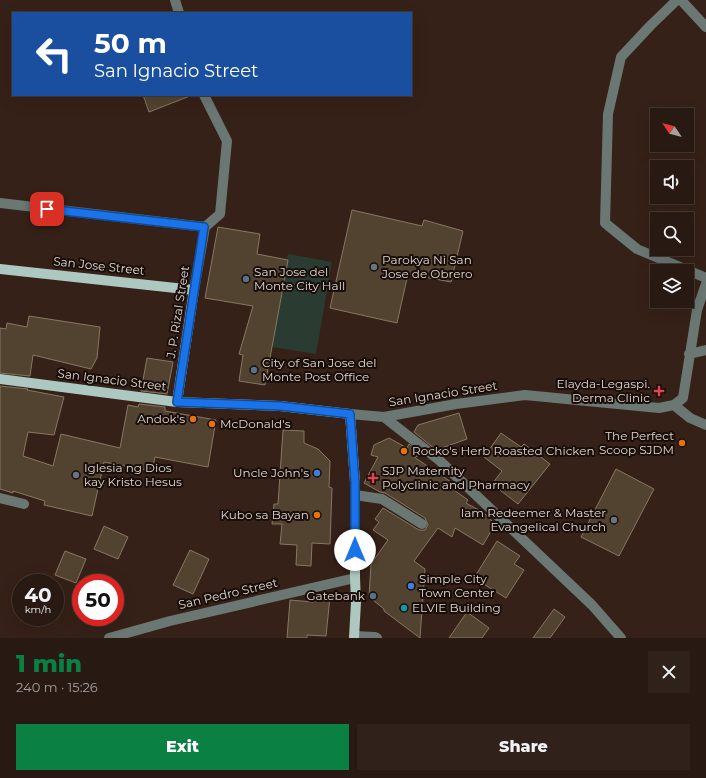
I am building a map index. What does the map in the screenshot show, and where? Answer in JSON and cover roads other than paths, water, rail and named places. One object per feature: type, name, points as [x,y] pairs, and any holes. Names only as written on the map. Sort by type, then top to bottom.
[{"type":"main road","name":"San Jose Street","points":[[0,268],[194,290]]},
{"type":"main road","name":"J. P. Rizal Street","points":[[177,402],[194,290]]},
{"type":"main road","name":"San Ignacio Street","points":[[0,379],[177,402],[280,406],[350,414]]},
{"type":"main road","points":[[350,414],[355,495],[356,602],[354,637]]},
{"type":"street","points":[[175,0],[179,12]]},
{"type":"street","points":[[677,0],[651,24],[621,57],[608,114],[605,223],[637,249],[706,278]]},
{"type":"street","points":[[681,0],[706,27]]},
{"type":"street","points":[[0,203],[204,227],[220,214],[227,141],[204,96]]},
{"type":"street","name":"J. P. Rizal Street","points":[[194,290],[204,227]]},
{"type":"street","points":[[706,284],[697,310],[682,398],[674,405],[690,418],[706,425]]},
{"type":"street","points":[[689,354],[706,350]]},
{"type":"street","name":"San Ignacio Street","points":[[350,414],[384,417],[456,404],[525,395],[659,408],[674,405]]},
{"type":"street","points":[[384,417],[444,466],[592,606],[621,638]]},
{"type":"street","points":[[355,495],[382,499],[422,524]]},
{"type":"street","points":[[0,498],[24,504]]},
{"type":"street","name":"San Pedro Street","points":[[109,638],[170,621],[355,578]]},
{"type":"street","points":[[354,637],[377,638]]},
{"type":"place","name":"Parokya Ni San Jose de Obrero","points":[[374,267]]},
{"type":"place","name":"San Jose del Monte City Hall","points":[[246,279]]},
{"type":"place","name":"City of San Jose del Monte Post Office","points":[[254,370]]},
{"type":"place","name":"Elayda-Legaspi. Derma Clinic","points":[[659,391]]},
{"type":"place","name":"Andok's","points":[[193,419]]},
{"type":"place","name":"McDonald's","points":[[212,424]]},
{"type":"place","name":"The Perfect Scoop SJDM","points":[[682,443]]},
{"type":"place","name":"Rocko's Herb Roasted Chicken","points":[[404,451]]},
{"type":"place","name":"Uncle John's","points":[[317,473]]},
{"type":"place","name":"Iglesia ng Dios kay Kristo Hesus","points":[[76,475]]},
{"type":"place","name":"SJP Maternity Polyclinic and Pharmacy","points":[[373,478]]},
{"type":"place","name":"Kubo sa Bayan","points":[[317,515]]},
{"type":"place","name":"Iam Redeemer & Master Evangelical Church","points":[[614,520]]},
{"type":"place","name":"Simple City Town Center","points":[[411,586]]},
{"type":"place","name":"Gatebank","points":[[373,596]]},
{"type":"place","name":"ELVIE Building","points":[[404,608]]}]
